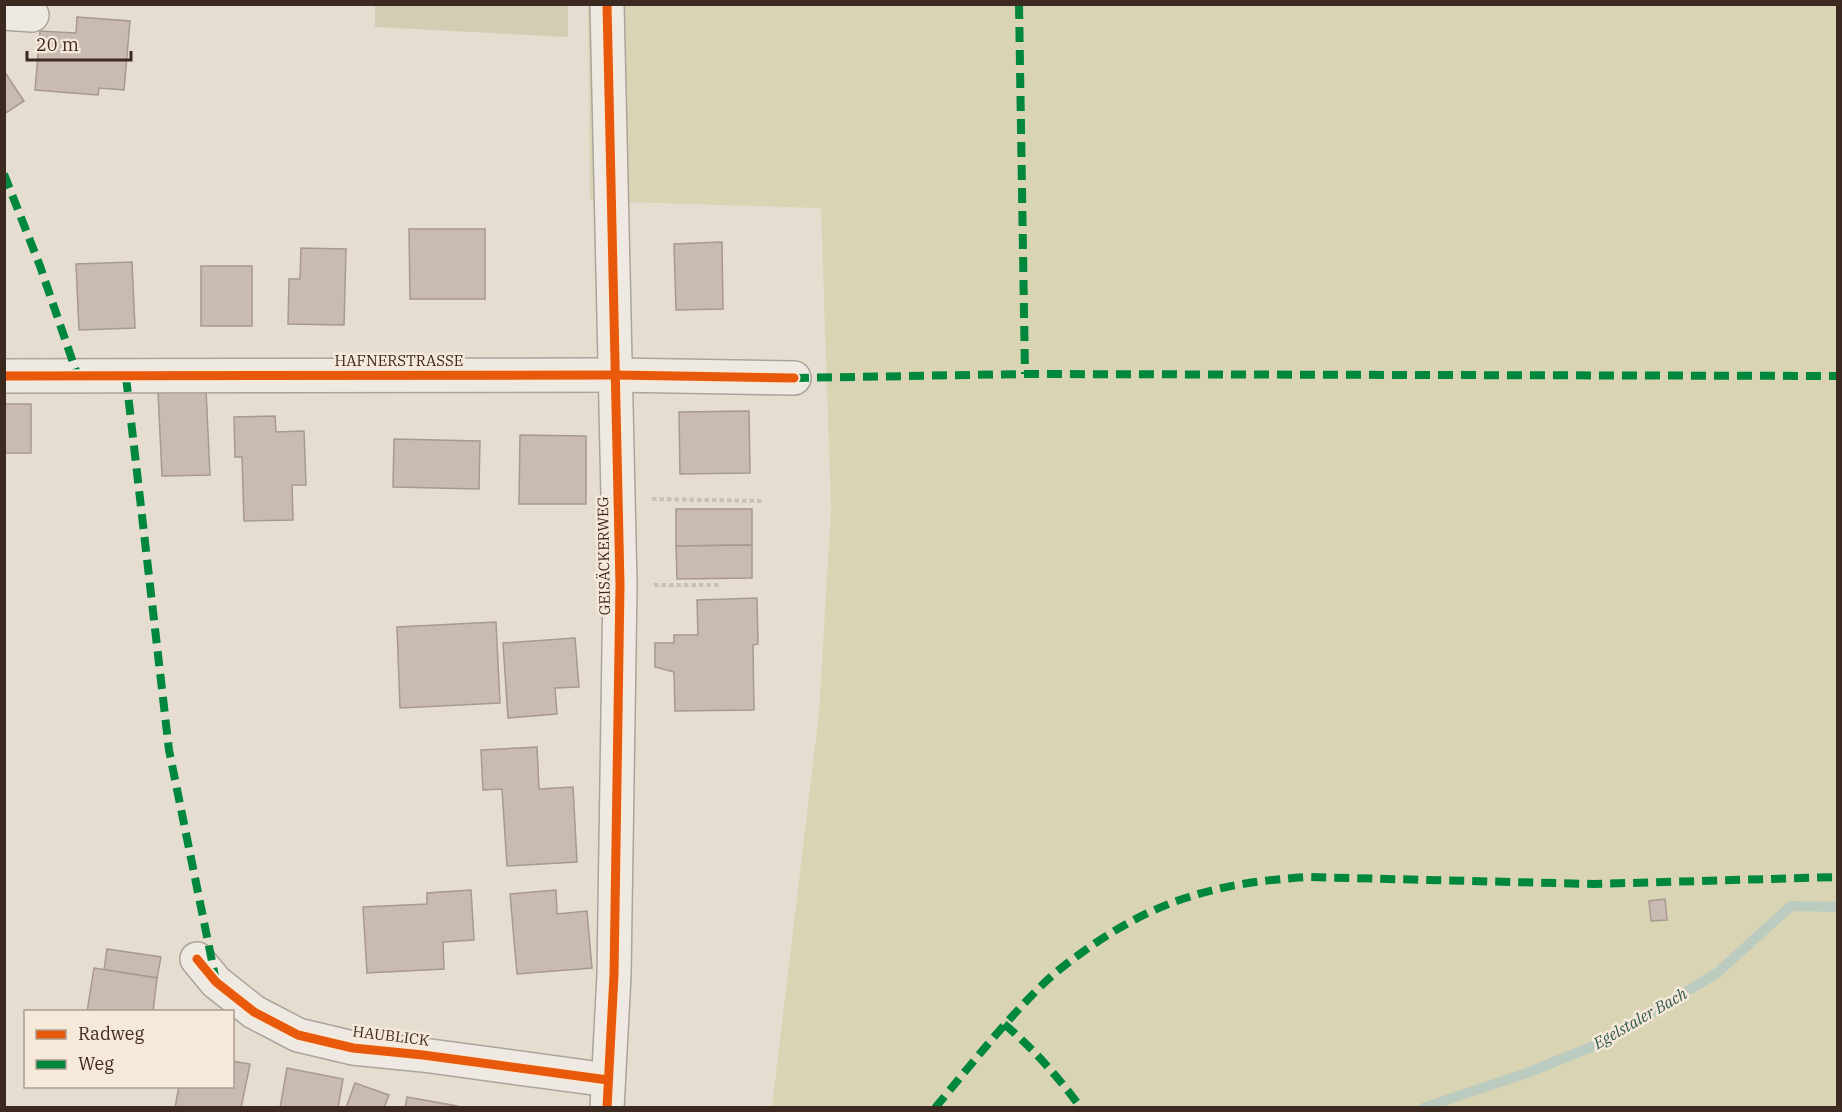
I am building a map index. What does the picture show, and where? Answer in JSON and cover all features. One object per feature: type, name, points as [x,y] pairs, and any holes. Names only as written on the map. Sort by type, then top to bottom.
[{"type":"street","name":"GEISÄCKERWEG","points":[[607,4],[620,585],[615,964],[608,1094]]},
{"type":"street","name":"HAFNERSTRASSE","points":[[4,376],[615,375],[794,378]]},
{"type":"street","name":"HAUBLICK","points":[[197,959],[216,981],[254,1012],[298,1035],[353,1048],[423,1055],[608,1094]]},
{"type":"path","points":[[618,498],[762,501]]},
{"type":"path","points":[[620,585],[721,585]]},
{"type":"shaded area","points":[[375,5],[568,5],[568,37],[375,27]]},
{"type":"shaded area","points":[[588,5],[1837,5],[1837,1107],[772,1107],[819,713],[831,509],[821,208],[590,201]]},
{"type":"building","points":[[77,17],[130,21],[124,90],[99,88],[98,95],[35,90],[40,31],[76,33]]},
{"type":"building","points":[[4,71],[24,101],[4,114]]},
{"type":"building","points":[[409,229],[485,229],[485,299],[410,299]]},
{"type":"building","points":[[722,242],[723,309],[676,310],[674,244]]},
{"type":"building","points":[[301,248],[346,249],[344,325],[288,324],[289,279],[300,279]]},
{"type":"building","points":[[132,262],[135,328],[79,330],[76,264]]},
{"type":"building","points":[[201,266],[252,266],[252,326],[201,326]]},
{"type":"building","points":[[206,389],[210,475],[162,476],[158,391]]},
{"type":"building","points":[[4,404],[31,404],[31,453],[4,453]]},
{"type":"building","points":[[749,411],[750,473],[680,474],[679,412]]},
{"type":"building","points":[[275,416],[276,432],[304,431],[306,485],[292,485],[293,520],[244,521],[242,457],[235,457],[234,417]]},
{"type":"building","points":[[520,435],[586,436],[586,504],[519,504]]},
{"type":"building","points":[[394,439],[480,441],[479,489],[393,487]]},
{"type":"building","points":[[676,509],[752,509],[752,545],[676,546]]},
{"type":"building","points":[[752,545],[752,578],[677,579],[676,546]]},
{"type":"building","points":[[757,598],[758,644],[753,645],[754,710],[675,711],[674,672],[655,667],[655,643],[674,643],[674,635],[698,635],[697,600]]},
{"type":"building","points":[[496,622],[500,703],[400,708],[397,627]]},
{"type":"building","points":[[575,638],[579,687],[555,688],[557,714],[508,718],[503,643]]},
{"type":"building","points":[[537,747],[539,789],[573,787],[577,862],[507,866],[502,789],[483,790],[481,750]]},
{"type":"building","points":[[471,890],[474,940],[443,942],[444,969],[367,973],[363,907],[427,904],[427,893]]},
{"type":"building","points":[[556,890],[557,914],[587,911],[592,968],[517,974],[510,894]]},
{"type":"building","points":[[1665,899],[1667,920],[1651,921],[1649,901]]},
{"type":"building","points":[[107,949],[161,957],[157,978],[104,970]]},
{"type":"building","points":[[94,968],[157,978],[153,1010],[87,1010]]},
{"type":"building","points":[[234,1061],[250,1064],[241,1108],[175,1108],[179,1088],[234,1088]]},
{"type":"building","points":[[287,1068],[343,1079],[338,1108],[280,1108]]},
{"type":"building","points":[[355,1083],[389,1095],[384,1108],[346,1108]]},
{"type":"building","points":[[407,1097],[457,1106],[457,1108],[405,1108]]},
{"type":"waterway","name":"Egelstaler Bach","points":[[1423,1108],[1527,1073],[1606,1041],[1717,973],[1791,906],[1838,907]]},
{"type":"marked path","points":[[1019,4],[1025,374]]},
{"type":"marked path","points":[[4,174],[40,266],[78,377]]},
{"type":"marked path","points":[[794,378],[1025,374],[1838,376]]},
{"type":"marked path","points":[[126,377],[169,750],[215,976]]},
{"type":"marked path","points":[[935,1108],[1012,1016],[1066,964],[1094,944],[1145,914],[1170,903],[1222,888],[1278,879],[1308,877],[1594,884],[1838,877]]},
{"type":"marked path","points":[[1004,1024],[1045,1064],[1081,1108]]},
{"type":"cycle path","points":[[607,4],[620,585],[614,975],[607,1108]]},
{"type":"cycle path","points":[[4,376],[615,375],[794,378]]},
{"type":"cycle path","points":[[197,959],[216,982],[254,1012],[298,1035],[353,1048],[608,1080]]}]
